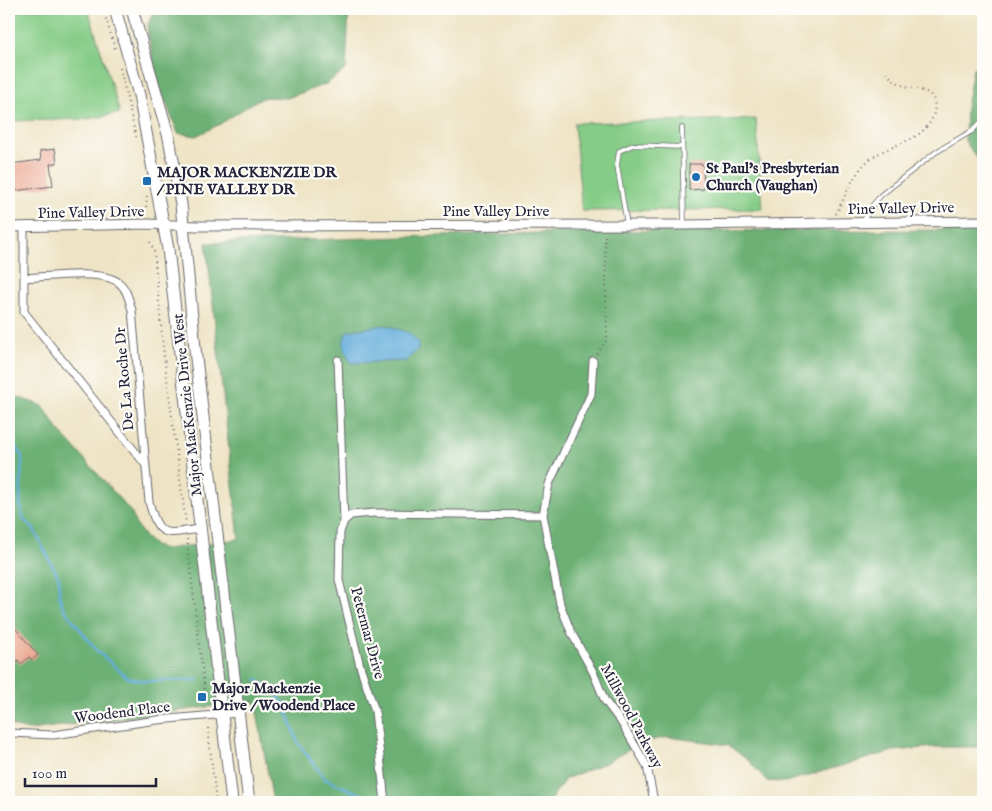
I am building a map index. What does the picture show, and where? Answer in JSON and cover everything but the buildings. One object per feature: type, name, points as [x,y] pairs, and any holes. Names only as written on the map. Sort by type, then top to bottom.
[{"type":"main road","name":"Major MacKenzie Drive West","points":[[115,9],[139,95],[164,226],[232,802]]},
{"type":"main road","name":"Major MacKenzie Drive West","points":[[132,9],[169,138],[184,226],[196,358],[249,802]]},
{"type":"street","name":"Pine Valley Drive","points":[[9,227],[148,224],[164,226],[684,225],[983,221]]},
{"type":"street","points":[[24,227],[24,312],[145,464]]},
{"type":"street","name":"De La Roche Dr","points":[[24,278],[106,276],[119,282],[128,296],[132,310],[145,464],[149,502],[154,524],[162,531],[170,533],[199,529]]},
{"type":"street","name":"Petermar Drive","points":[[338,360],[344,521],[340,532],[340,580],[360,666],[375,711],[385,802]]},
{"type":"street","name":"Millwood Parkway","points":[[593,361],[591,394],[549,484],[544,515],[560,604],[570,632],[593,672],[605,701],[621,722],[646,766],[654,802]]},
{"type":"street","points":[[344,521],[351,515],[374,513],[544,515]]},
{"type":"street","name":"Woodend Place","points":[[9,733],[53,735],[157,720],[239,713]]},
{"type":"lane","points":[[863,222],[881,195],[936,152],[972,131],[983,120]]},
{"type":"lane","points":[[682,128],[684,225]]},
{"type":"lane","points":[[627,225],[617,165],[619,151],[634,145],[682,147]]},
{"type":"path","points":[[103,9],[116,53]]},
{"type":"path","points":[[119,62],[136,139]]},
{"type":"path","points":[[832,223],[847,191],[867,161],[911,140],[922,133],[932,121],[935,109],[933,98],[926,92],[903,86],[886,74]]},
{"type":"path","points":[[146,207],[147,191]]},
{"type":"path","points":[[593,361],[607,339],[605,224]]},
{"type":"path","points":[[150,242],[154,251],[164,356],[206,703]]},
{"type":"path","points":[[208,728],[216,802]]},
{"type":"green space","points":[[9,9],[88,9],[120,113],[87,119],[9,121]]},
{"type":"green space","points":[[154,9],[349,9],[346,69],[326,84],[287,98],[266,97],[257,100],[220,124],[196,136],[178,133],[157,80],[147,28]]},
{"type":"green space","points":[[983,56],[983,157],[976,157],[965,141],[966,108],[973,69]]},
{"type":"green space","points":[[756,119],[763,209],[582,211],[574,123]]},
{"type":"green space","points":[[983,230],[983,747],[935,747],[893,751],[785,782],[767,781],[750,762],[728,745],[669,737],[643,742],[605,763],[565,779],[549,802],[273,802],[255,701],[29,730],[9,725],[9,394],[43,406],[58,429],[132,513],[135,523],[145,537],[155,546],[166,549],[239,539],[206,243],[605,231]]},
{"type":"water","points":[[385,325],[409,333],[419,343],[418,349],[406,361],[352,363],[344,348],[344,339],[348,331]]},
{"type":"waterway","points":[[9,436],[22,456],[20,503],[23,519],[33,528],[59,578],[59,596],[64,609],[97,651],[128,678],[145,681],[198,680]]},
{"type":"waterway","points":[[256,679],[272,690],[284,703],[298,743],[325,779],[369,798]]},
{"type":"place","name":"St Paul's Presbyterian Church (Vaughan)","points":[[696,177]]},
{"type":"place","name":"MAJOR MACKENZIE DR / PINE VALLEY DR","points":[[147,181]]},
{"type":"place","name":"Major Mackenzie Drive / Woodend Place","points":[[202,697]]}]
